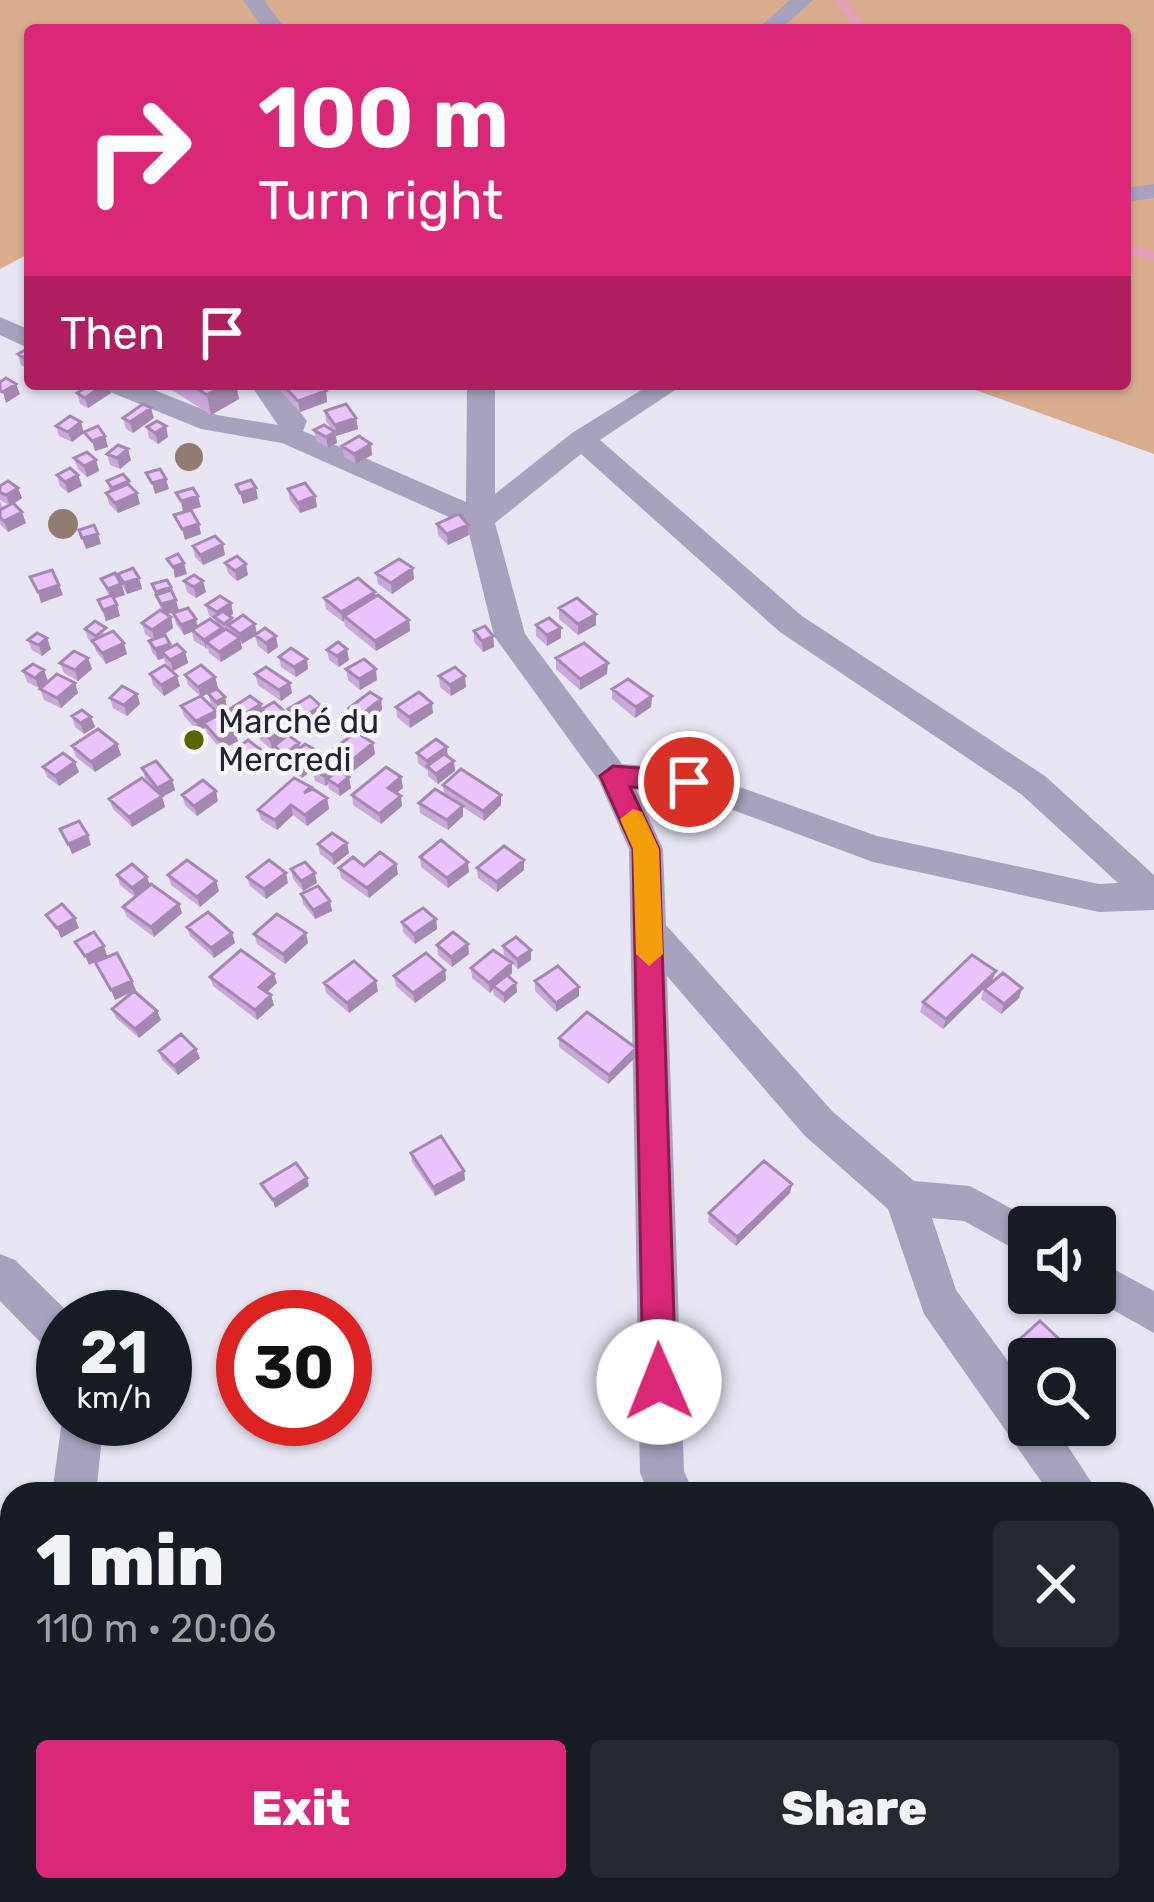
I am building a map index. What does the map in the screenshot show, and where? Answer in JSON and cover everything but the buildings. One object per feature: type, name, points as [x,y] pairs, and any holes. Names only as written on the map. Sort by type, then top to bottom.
[{"type":"street","points":[[774,24],[803,0]]},
{"type":"street","points":[[131,390],[212,423],[288,435],[480,520]]},
{"type":"street","points":[[269,390],[292,421],[288,435]]},
{"type":"street","points":[[481,390],[480,520],[510,636],[613,776],[646,849],[662,1473],[666,1482]]},
{"type":"street","points":[[480,520],[582,439],[660,390]]},
{"type":"street","points":[[582,439],[791,624],[1033,785],[1154,896],[1099,898],[895,854],[689,782],[613,776]]},
{"type":"street","points":[[649,930],[819,1124],[905,1198],[939,1300],[1068,1482]]},
{"type":"street","points":[[905,1198],[970,1204],[1008,1227]]},
{"type":"street","points":[[0,1273],[36,1309]]},
{"type":"street","points":[[1116,1290],[1154,1313]]},
{"type":"street","points":[[75,1482],[79,1446]]},
{"type":"shaded area","points":[[0,0],[1154,0],[1154,454],[976,390],[1131,390],[1131,24],[24,24],[24,256],[0,269]]},
{"type":"waterway","points":[[839,0],[859,24]]},
{"type":"waterway","points":[[1131,250],[1154,256]]},
{"type":"slow traffic","points":[[633,819],[646,849],[649,954]]},
{"type":"place","name":"Marché du Mercredi","points":[[194,740]]},
{"type":"route","points":[[659,1382],[646,849],[613,776],[689,782]]}]
